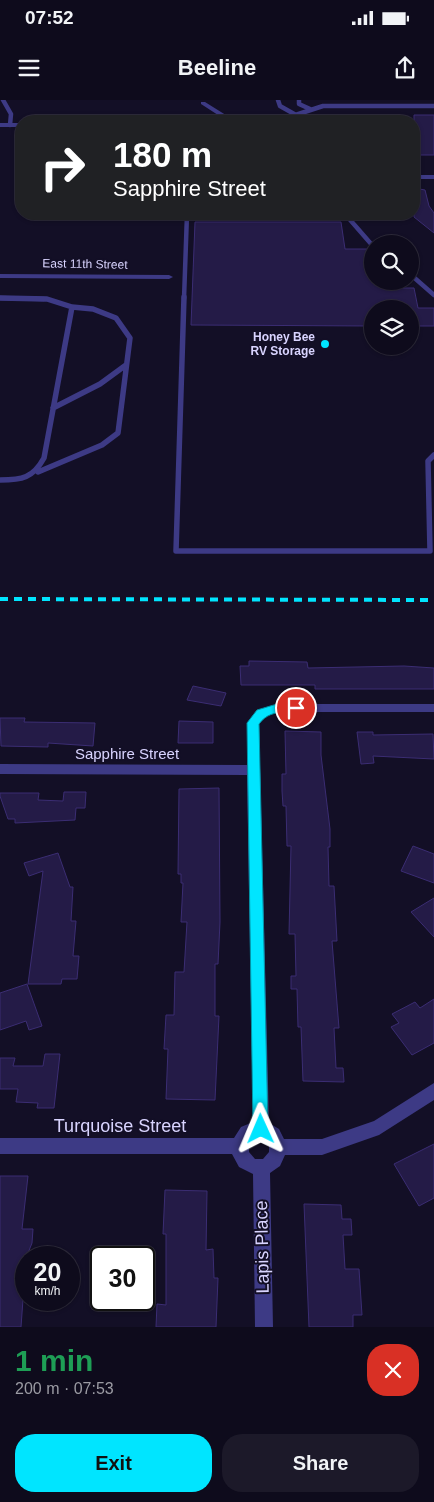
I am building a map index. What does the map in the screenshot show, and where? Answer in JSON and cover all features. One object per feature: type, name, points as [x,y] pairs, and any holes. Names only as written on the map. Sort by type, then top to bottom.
[{"type":"street","points":[[202,101],[226,115]]},
{"type":"street","points":[[202,101],[206,112],[204,115]]},
{"type":"street","points":[[0,125],[15,125]]},
{"type":"street","points":[[420,177],[434,177]]},
{"type":"street","name":"East 11th Street","points":[[0,276],[169,278]]},
{"type":"street","points":[[261,1129],[253,723],[261,712],[277,708],[434,708]]},
{"type":"street","name":"Sapphire Street","points":[[0,769],[254,770]]},
{"type":"street","points":[[278,1147],[322,1147],[379,1127],[434,1091]]},
{"type":"street","points":[[261,1129],[273,1134],[278,1147],[276,1158],[272,1163],[261,1167],[248,1163],[243,1158],[240,1146],[242,1136],[247,1132],[261,1129]]},
{"type":"street","name":"Turquoise Street","points":[[0,1146],[240,1146]]},
{"type":"street","name":"Lapis Place","points":[[261,1167],[264,1327]]},
{"type":"lane","points":[[2,100],[11,114],[10,125]]},
{"type":"lane","points":[[278,100],[280,106],[294,115]]},
{"type":"lane","points":[[298,100],[299,104],[310,109]]},
{"type":"lane","points":[[298,115],[310,109],[331,106],[434,106]]},
{"type":"lane","points":[[186,220],[176,551],[430,551],[428,461],[434,455]]},
{"type":"lane","points":[[350,220],[364,236]]},
{"type":"lane","points":[[419,282],[434,295]]},
{"type":"lane","points":[[0,298],[52,300],[65,302],[72,307],[93,309],[116,318],[130,338],[118,433],[102,446],[38,472],[24,480],[0,480]]},
{"type":"lane","points":[[38,472],[44,458],[72,307]]},
{"type":"lane","points":[[53,408],[88,392],[112,378],[126,365]]},
{"type":"building","points":[[420,115],[434,115],[434,155],[420,155]]},
{"type":"building","points":[[420,189],[425,190],[429,206],[434,213],[434,233],[418,220],[420,220]]},
{"type":"building","points":[[195,222],[341,222],[345,249],[364,249],[364,290],[414,290],[416,300],[364,300],[364,326],[191,325]]},
{"type":"building","points":[[419,308],[434,308],[434,326],[419,326]]},
{"type":"building","points":[[249,661],[307,662],[308,668],[404,666],[434,668],[434,689],[315,689],[315,685],[241,685],[240,666],[249,666]]},
{"type":"building","points":[[193,686],[226,693],[221,706],[187,700]]},
{"type":"building","points":[[0,718],[25,718],[24,722],[95,723],[93,746],[48,743],[48,747],[1,746]]},
{"type":"building","points":[[179,721],[213,722],[213,743],[178,743]]},
{"type":"building","points":[[285,731],[321,732],[321,755],[330,829],[330,847],[328,847],[329,886],[334,886],[337,941],[332,941],[339,1028],[334,1028],[336,1068],[343,1068],[344,1082],[303,1081],[301,1027],[298,1027],[297,989],[291,989],[291,976],[296,976],[295,934],[289,934],[291,846],[287,846],[286,806],[283,806],[282,791],[282,774],[286,774]]},
{"type":"building","points":[[357,732],[373,732],[373,735],[433,734],[434,759],[373,756],[374,763],[361,764]]},
{"type":"building","points":[[219,788],[220,922],[218,964],[215,964],[215,1016],[219,1016],[215,1100],[166,1099],[168,1049],[164,1049],[166,1015],[174,1015],[175,972],[184,972],[187,922],[181,922],[183,883],[181,883],[181,874],[178,874],[179,789]]},
{"type":"building","points":[[64,792],[86,792],[85,808],[76,808],[75,820],[15,823],[15,819],[8,819],[0,796],[0,793],[39,793],[38,800],[63,801]]},
{"type":"building","points":[[413,846],[434,854],[434,883],[401,871]]},
{"type":"building","points":[[58,853],[70,887],[73,887],[71,921],[76,921],[73,956],[79,956],[77,979],[62,979],[61,984],[28,984],[43,871],[29,876],[24,863]]},
{"type":"building","points":[[434,898],[434,937],[411,912]]},
{"type":"building","points":[[27,984],[42,1026],[29,1030],[26,1021],[0,1030],[0,993]]},
{"type":"building","points":[[434,999],[434,1043],[412,1055],[391,1027],[399,1023],[392,1014],[415,1002],[420,1008]]},
{"type":"building","points":[[45,1054],[60,1054],[54,1108],[37,1108],[38,1103],[16,1102],[18,1089],[0,1089],[0,1058],[15,1058],[13,1066],[43,1066]]},
{"type":"building","points":[[434,1144],[434,1198],[419,1206],[394,1164]]},
{"type":"building","points":[[0,1176],[28,1176],[22,1229],[33,1229],[32,1243],[31,1246],[15,1246],[15,1311],[22,1311],[21,1327],[0,1327]]},
{"type":"building","points":[[165,1190],[207,1191],[206,1250],[213,1249],[214,1278],[218,1278],[216,1327],[156,1327],[157,1304],[166,1305],[166,1234],[163,1234]]},
{"type":"building","points":[[304,1204],[341,1205],[342,1219],[351,1219],[352,1235],[343,1235],[345,1269],[359,1269],[362,1315],[353,1315],[353,1327],[309,1327]]},
{"type":"railway","points":[[0,599],[434,600]]},
{"type":"place","name":"Honey Bee RV Storage","points":[[325,344]]},
{"type":"route","points":[[261,1129],[253,723],[261,712],[277,708],[296,708]]}]
